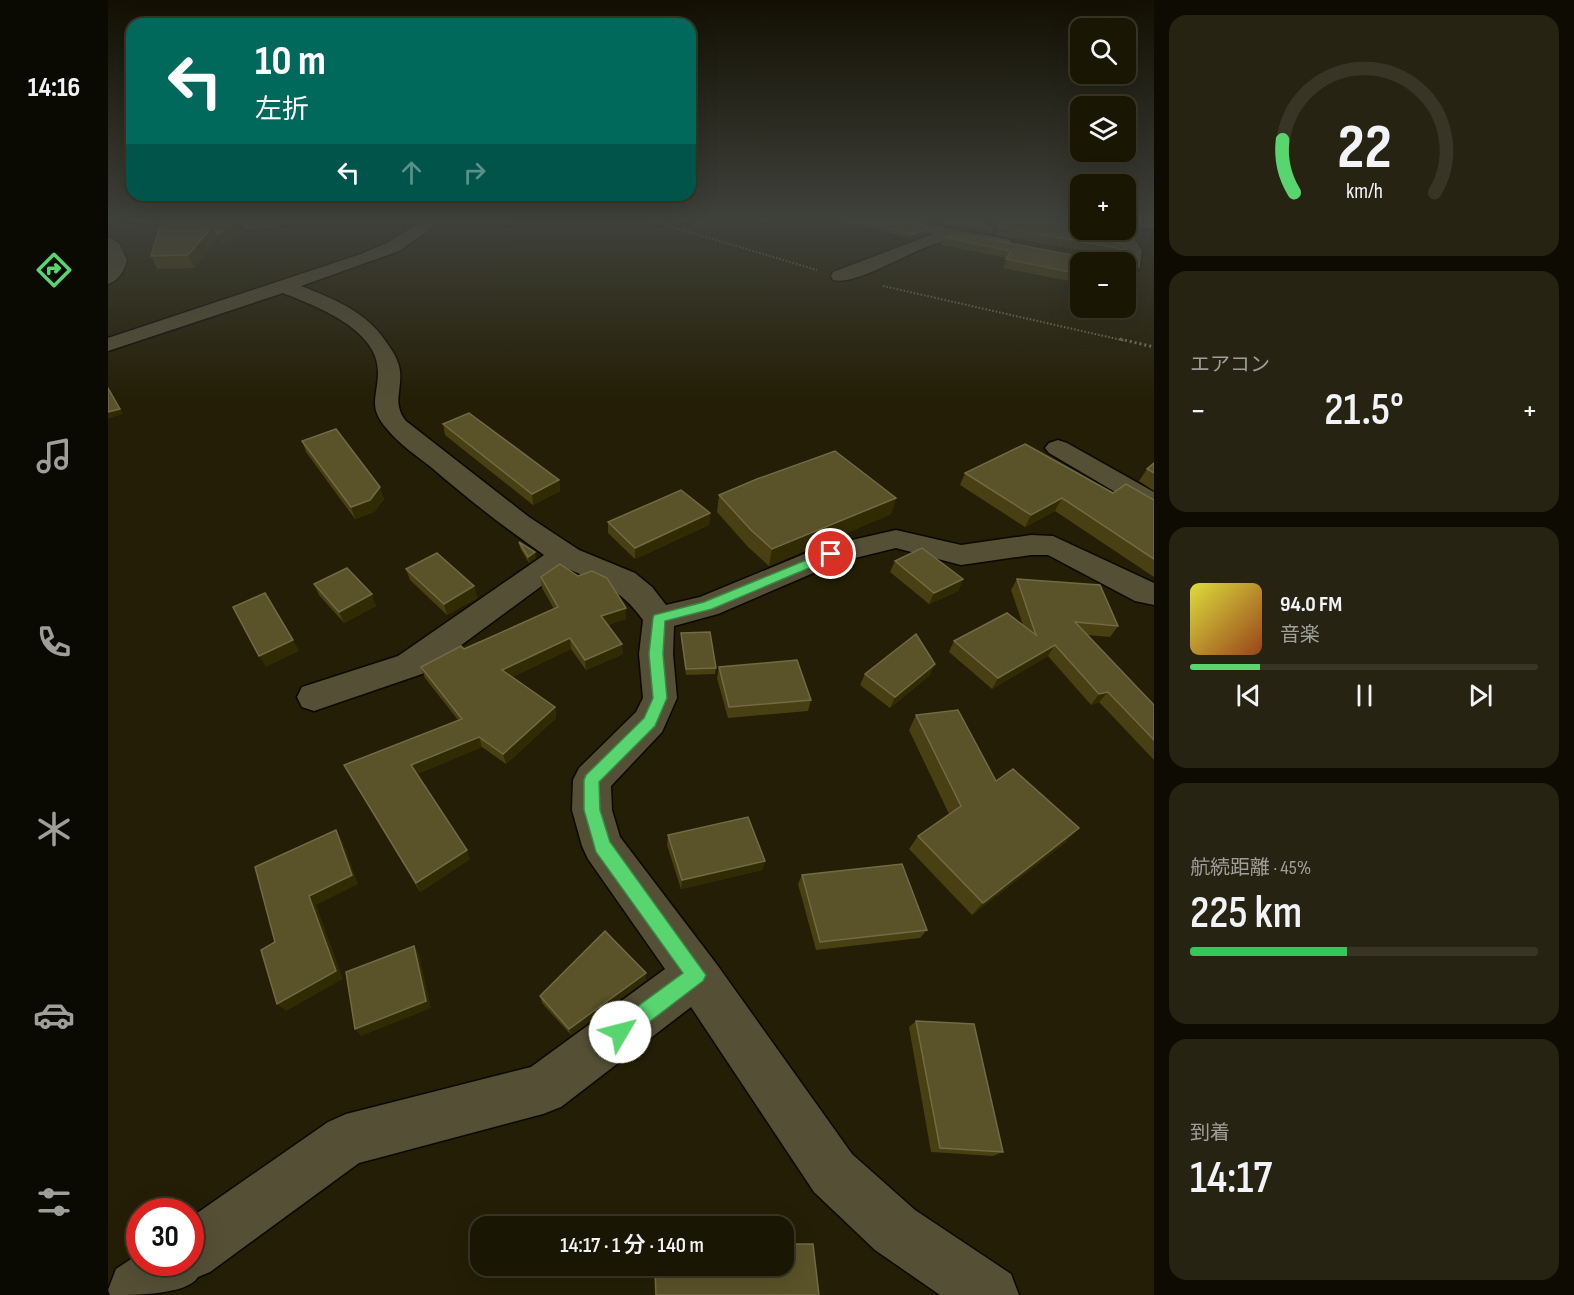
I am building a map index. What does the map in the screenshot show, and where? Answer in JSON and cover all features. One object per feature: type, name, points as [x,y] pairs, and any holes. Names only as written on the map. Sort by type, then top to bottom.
[{"type":"street","points":[[108,345],[302,279]]},
{"type":"street","points":[[283,286],[360,321],[377,342],[389,368],[384,397],[390,418],[453,473],[564,555],[619,578],[641,593],[659,618],[656,654],[660,698],[650,722],[591,780],[592,810],[602,846],[696,975],[833,1173],[895,1230],[990,1295]]},
{"type":"street","points":[[116,322],[158,328]]},
{"type":"street","points":[[1058,448],[1154,503]]},
{"type":"street","points":[[659,618],[707,606],[831,554],[896,539],[962,555],[1031,545],[1053,546],[1146,593],[1154,594]]},
{"type":"street","points":[[314,697],[410,665],[564,555]]},
{"type":"street","points":[[204,1242],[346,1140],[543,1089],[696,975]]},
{"type":"path","points":[[855,279],[1154,347]]},
{"type":"building","points":[[108,388],[120,409],[108,412]]},
{"type":"building","points":[[469,413],[559,480],[532,494],[443,424]]},
{"type":"building","points":[[336,429],[380,487],[370,500],[351,507],[302,441]]},
{"type":"building","points":[[1025,444],[1113,493],[1126,484],[1154,500],[1154,559],[1062,498],[1031,515],[965,473]]},
{"type":"building","points":[[835,451],[896,498],[772,549],[719,495],[757,479]]},
{"type":"building","points":[[1154,463],[1154,473],[1147,469]]},
{"type":"building","points":[[681,490],[710,513],[635,548],[608,522]]},
{"type":"building","points":[[519,542],[535,552],[528,557]]},
{"type":"building","points":[[922,548],[963,579],[934,593],[895,561]]},
{"type":"building","points":[[437,553],[474,586],[444,604],[406,569]]},
{"type":"building","points":[[560,564],[578,576],[592,571],[607,578],[626,608],[601,616],[622,644],[585,660],[570,638],[502,670],[555,707],[503,754],[479,737],[411,765],[467,850],[416,883],[344,765],[462,719],[421,667],[461,646],[464,649],[558,607],[541,577]]},
{"type":"building","points":[[347,568],[372,594],[339,612],[314,584]]},
{"type":"building","points":[[1017,579],[1100,585],[1118,626],[1075,622],[1154,705],[1154,740],[1108,692],[1099,694],[1055,645],[998,678],[954,641],[1007,613],[1036,635]]},
{"type":"building","points":[[265,593],[293,640],[259,656],[233,607]]},
{"type":"building","points":[[710,632],[716,668],[686,669],[681,633]]},
{"type":"building","points":[[916,634],[935,664],[895,697],[865,674]]},
{"type":"building","points":[[797,660],[811,700],[729,707],[719,667]]},
{"type":"building","points":[[958,710],[996,781],[1013,769],[1079,828],[983,903],[918,836],[961,806],[916,715]]},
{"type":"building","points":[[748,817],[765,861],[682,880],[668,835]]},
{"type":"building","points":[[336,830],[352,875],[309,896],[336,971],[277,1004],[261,950],[275,942],[255,867]]},
{"type":"building","points":[[902,864],[927,930],[820,942],[802,875]]},
{"type":"building","points":[[605,931],[646,973],[569,1029],[540,996]]},
{"type":"building","points":[[414,946],[426,1001],[355,1029],[346,972]]},
{"type":"building","points":[[916,1021],[974,1024],[1003,1152],[940,1148]]},
{"type":"building","points":[[794,1244],[813,1244],[819,1295],[656,1295],[655,1276],[794,1276]]},
{"type":"route","points":[[620,1032],[696,975],[602,846],[592,810],[591,780],[650,722],[660,698],[656,654],[659,618],[707,606],[831,554]]}]
